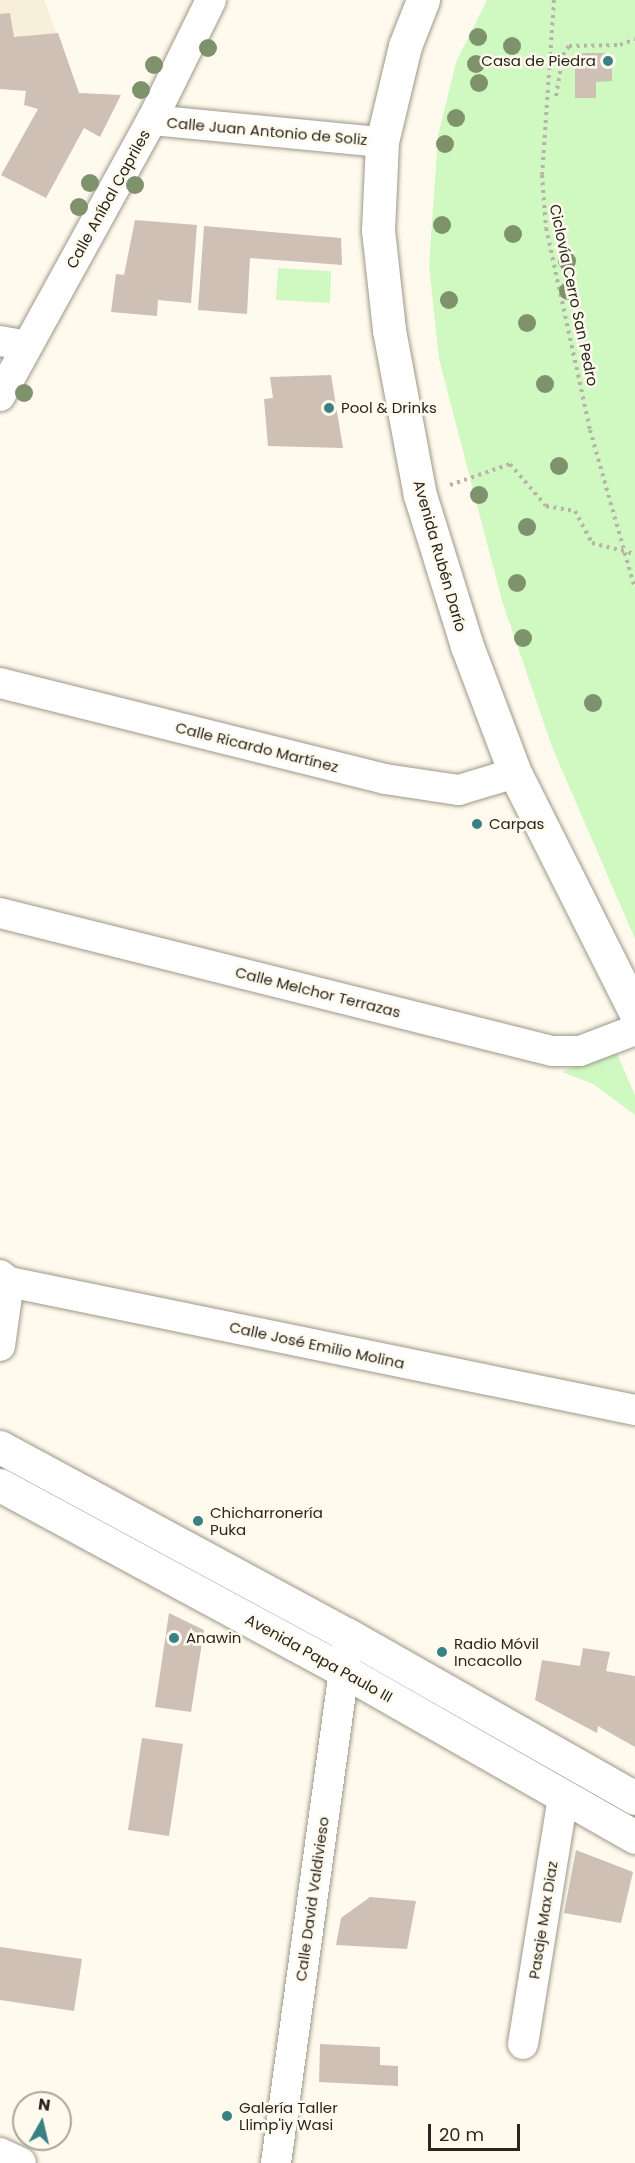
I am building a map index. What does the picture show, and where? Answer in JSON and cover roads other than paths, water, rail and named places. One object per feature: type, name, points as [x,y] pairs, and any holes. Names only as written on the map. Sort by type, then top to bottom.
[{"type":"main road","name":"Avenida Rubén Darío","points":[[423,0],[405,46],[382,142],[378,230],[389,330],[420,495],[466,646],[515,773],[635,1012]]},
{"type":"main road","points":[[0,1447],[348,1635],[635,1798]]},
{"type":"main road","name":"Avenida Papa Paulo III","points":[[0,1485],[344,1671],[635,1837]]},
{"type":"street","name":"Calle Aníbal Capriles","points":[[0,396],[13,344],[152,120],[210,0]]},
{"type":"street","name":"Calle Juan Antonio de Soliz","points":[[152,120],[382,142]]},
{"type":"street","name":"Calle Ricardo Martínez","points":[[0,683],[386,779],[459,790],[515,773]]},
{"type":"street","name":"Calle Melchor Terrazas","points":[[0,913],[552,1051],[580,1051],[635,1030]]},
{"type":"street","points":[[0,1346],[4,1279]]},
{"type":"street","name":"Calle José Emilio Molina","points":[[4,1279],[635,1410]]},
{"type":"street","name":"Calle David Valdivieso","points":[[276,2163],[348,1635]]},
{"type":"street","name":"Pasaje Max Diaz","points":[[523,2043],[563,1796]]},
{"type":"street","points":[[0,2153],[21,2163]]},
{"type":"place","name":"Casa de Piedra","points":[[608,61]]},
{"type":"place","name":"Pool & Drinks","points":[[329,408]]},
{"type":"place","name":"Carpas","points":[[477,824]]},
{"type":"place","name":"Chicharronería Puka","points":[[198,1521]]},
{"type":"place","name":"Anawin","points":[[174,1638]]},
{"type":"place","name":"Radio Móvil Incacollo","points":[[442,1652]]},
{"type":"place","name":"Galería Taller Llimp'iy Wasi","points":[[227,2116]]}]
